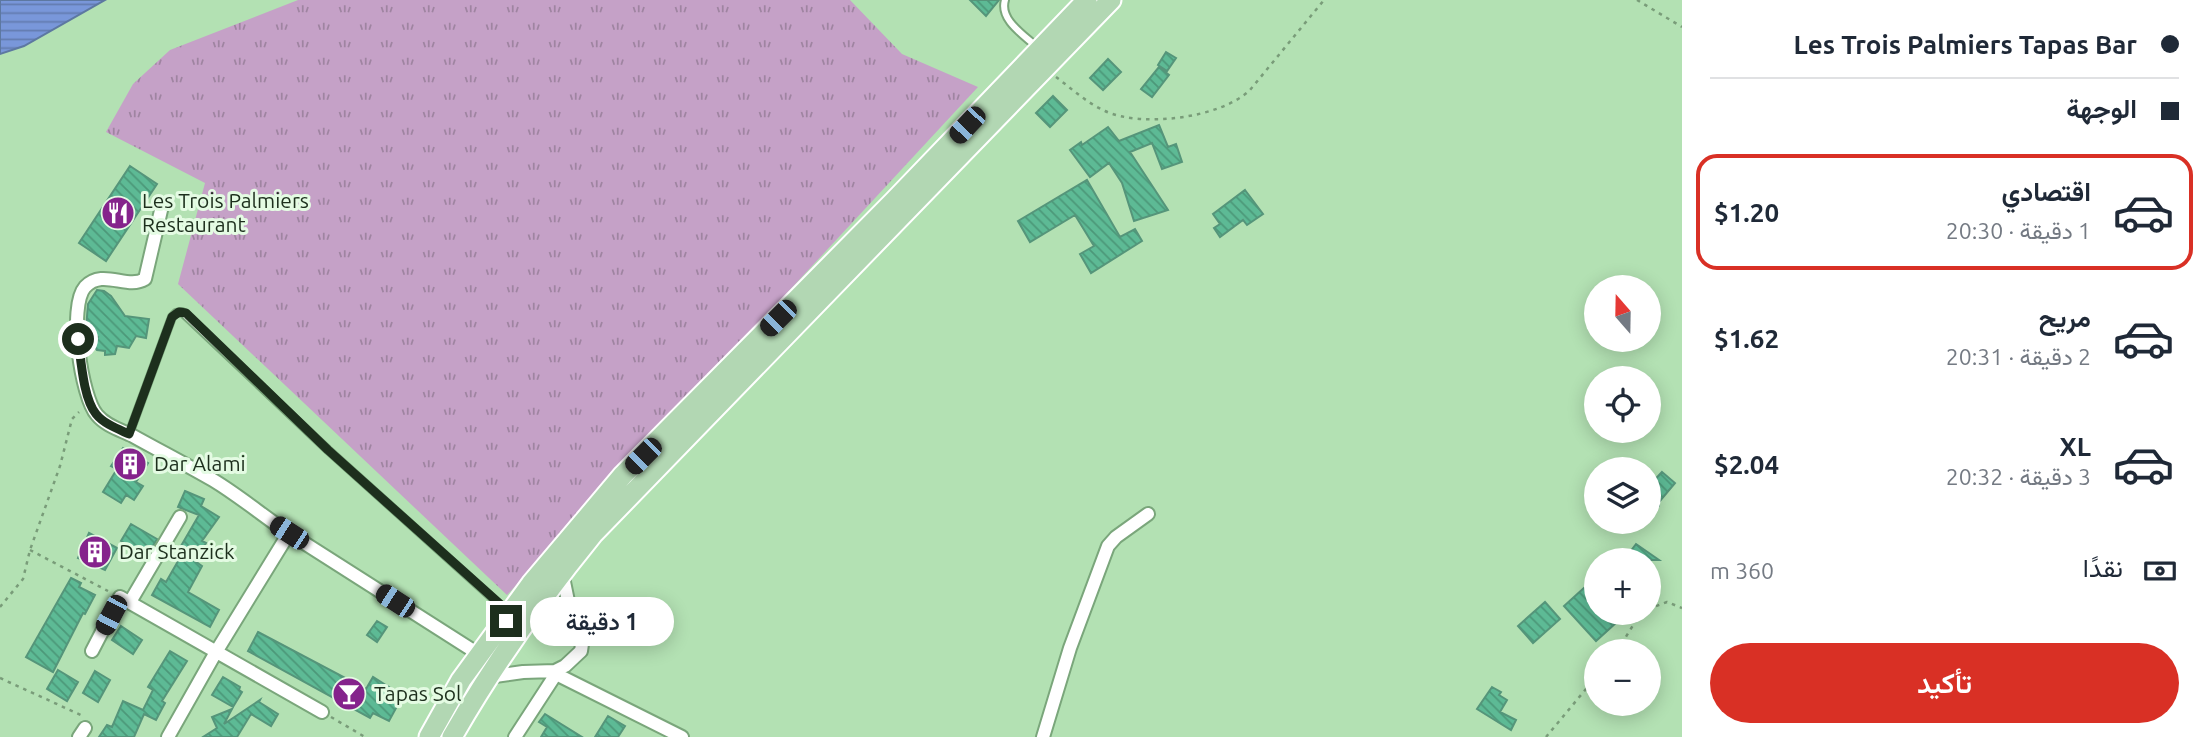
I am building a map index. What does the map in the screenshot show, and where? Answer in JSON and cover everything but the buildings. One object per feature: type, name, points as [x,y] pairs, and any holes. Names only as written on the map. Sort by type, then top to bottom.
[{"type":"main road","points":[[452,737],[488,677],[562,572],[593,534],[1042,59],[1087,0]]},
{"type":"main road","points":[[429,737],[461,680],[559,549],[623,475],[894,201],[1042,59],[1111,0]]},
{"type":"street","points":[[162,206],[145,279],[134,282],[106,278],[96,280],[87,285],[81,293],[78,303],[78,339],[93,409],[105,422],[216,482],[289,533],[480,655]]},
{"type":"street","points":[[1043,737],[1070,648],[1108,546],[1148,514]]},
{"type":"street","points":[[92,651],[180,517]]},
{"type":"street","points":[[168,737],[289,533]]},
{"type":"street","points":[[515,737],[554,673],[581,651],[583,642],[569,606],[562,572]]},
{"type":"street","points":[[125,600],[322,712]]},
{"type":"street","points":[[488,677],[523,672],[554,673],[682,737]]},
{"type":"lane","points":[[1005,0],[1004,14],[1042,59]]},
{"type":"lane","points":[[129,434],[172,317],[183,312],[328,450],[511,614]]},
{"type":"path","points":[[1042,59],[1087,102],[1124,117],[1169,118],[1222,108],[1243,97],[1324,0]]},
{"type":"path","points":[[1637,0],[1682,27]]},
{"type":"path","points":[[0,607],[23,579],[73,416],[80,411],[93,409]]},
{"type":"path","points":[[30,550],[125,600]]},
{"type":"path","points":[[1661,605],[1667,602],[1682,608]]},
{"type":"path","points":[[0,678],[80,713],[86,720],[82,733]]},
{"type":"path","points":[[1546,737],[1584,691]]},
{"type":"path","points":[[322,712],[365,737]]},
{"type":"green space","points":[[298,0],[850,0],[902,54],[978,87],[507,595],[178,284],[205,183],[106,132],[133,84],[170,50]]},
{"type":"water","points":[[0,0],[105,0],[24,46],[0,54]]},
{"type":"place","name":"Les Trois Palmiers Restaurant","points":[[118,213]]},
{"type":"place","name":"Dar Alami","points":[[130,464]]},
{"type":"place","name":"Dar Stanzick","points":[[95,552]]},
{"type":"place","name":"Tapas Sol","points":[[349,694]]},
{"type":"route","points":[[78,339],[82,368],[93,409],[105,422],[129,434],[172,317],[179,312],[186,313],[328,450],[511,614],[506,621]]}]
